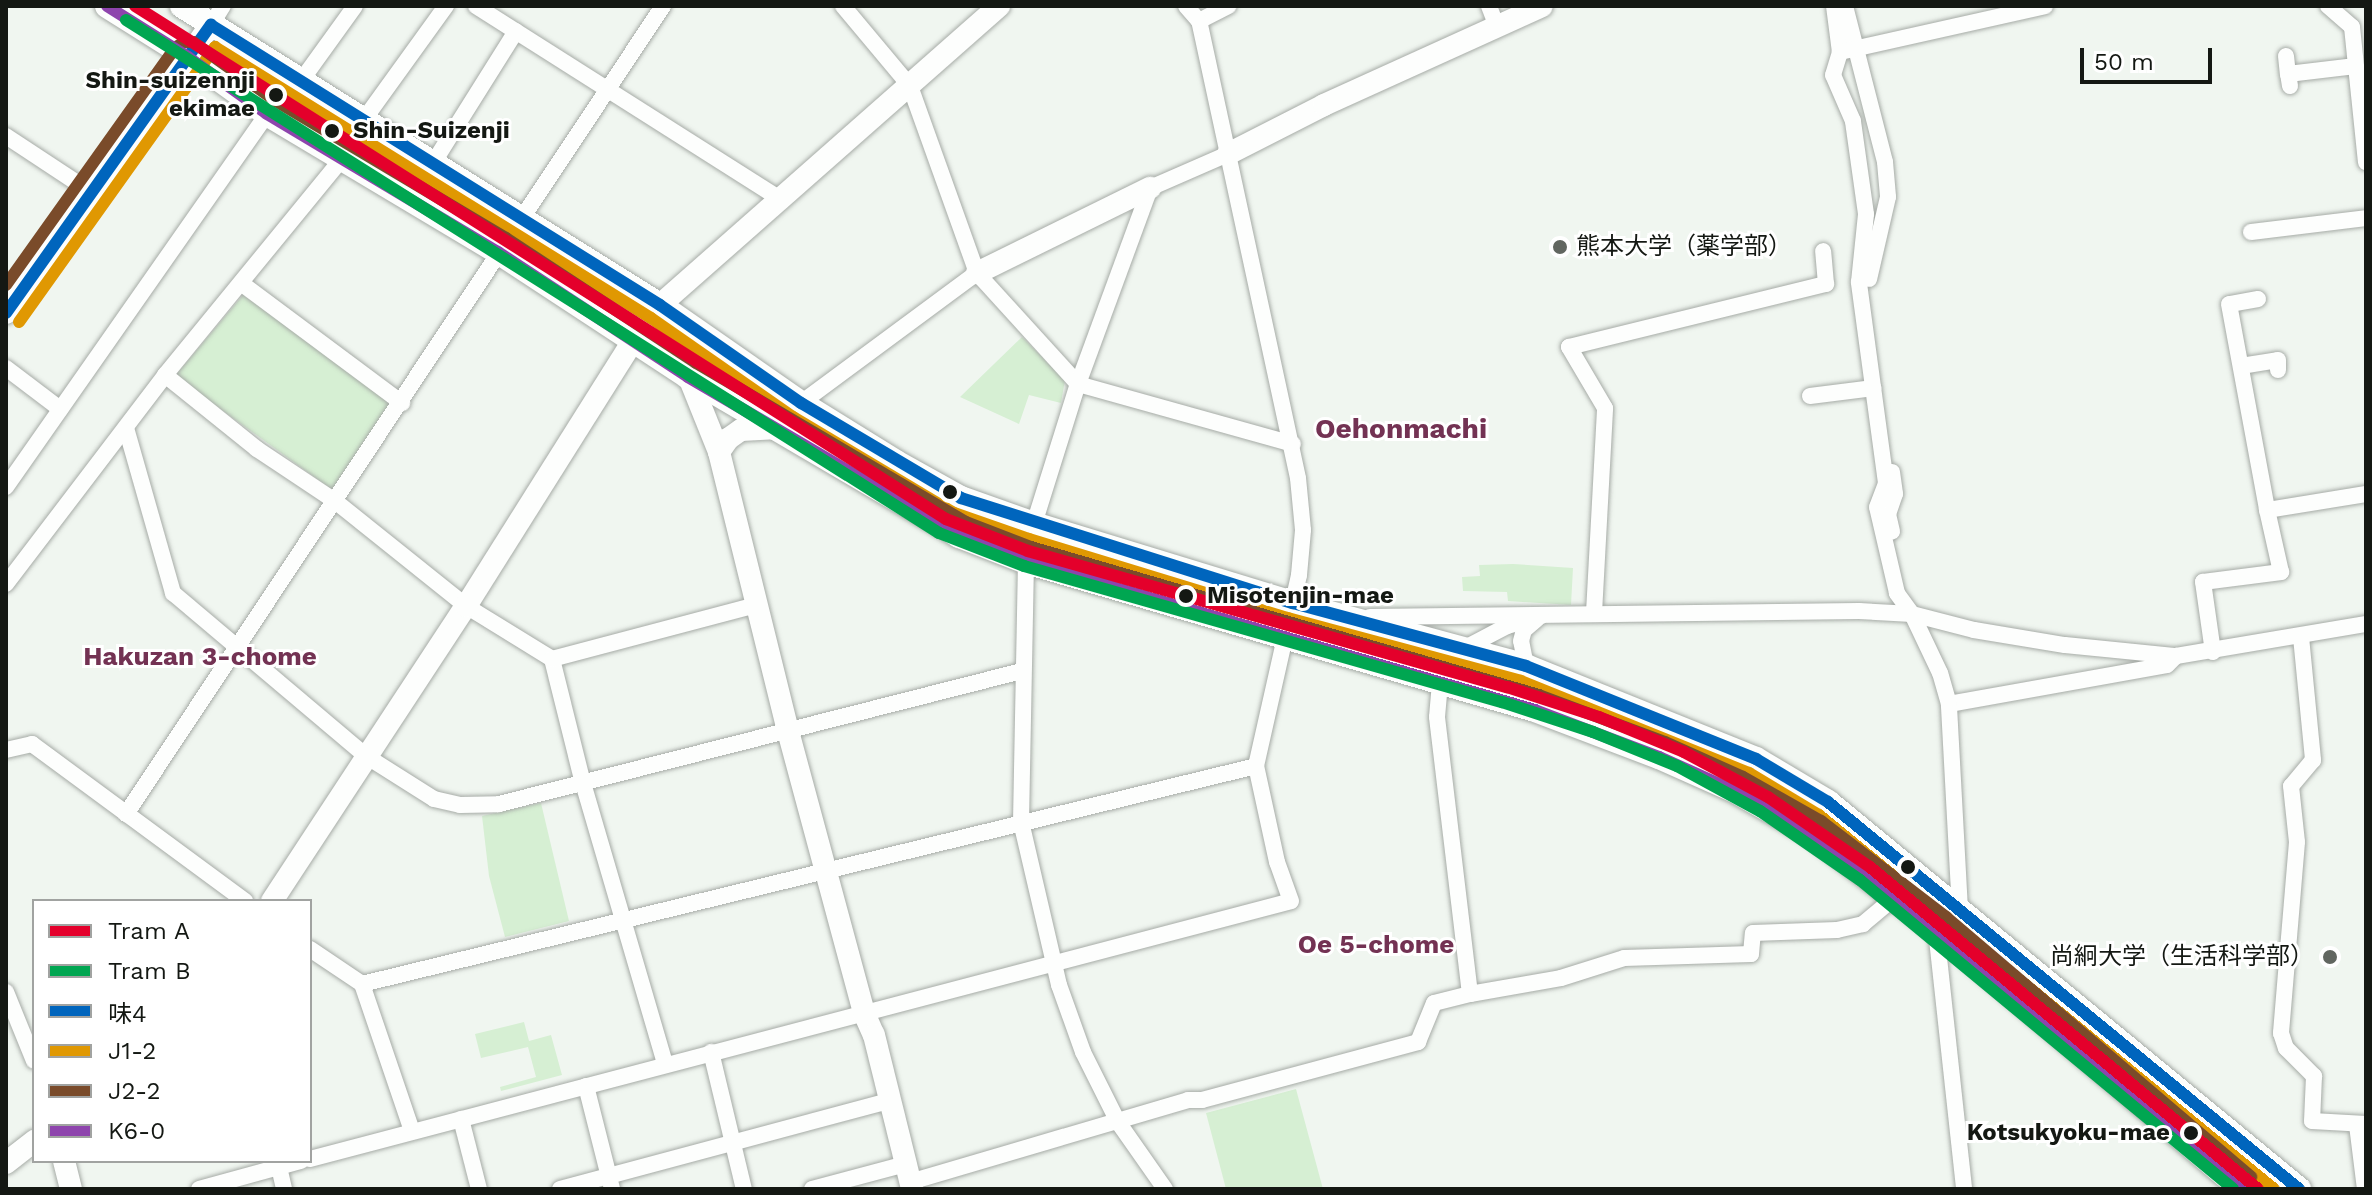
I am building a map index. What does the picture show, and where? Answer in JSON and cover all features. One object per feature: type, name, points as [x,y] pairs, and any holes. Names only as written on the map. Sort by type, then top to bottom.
[{"type":"main road","points":[[107,6],[188,57],[267,114],[498,252],[688,377],[959,536],[1026,562],[1535,710],[1659,757],[1735,791],[1811,834],[1936,930],[2241,1189]]},
{"type":"main road","points":[[182,6],[217,15],[301,81],[660,305],[801,403],[961,498],[1034,524],[1293,603],[1526,666],[1756,759],[1828,802],[2299,1189]]},
{"type":"street","points":[[301,81],[355,6]]},
{"type":"street","points":[[363,121],[446,6]]},
{"type":"street","points":[[476,6],[782,200]]},
{"type":"street","points":[[126,814],[663,6]]},
{"type":"street","points":[[843,6],[910,86],[977,273],[1078,384],[1293,444]]},
{"type":"street","points":[[273,899],[466,606],[633,341],[660,305],[999,6]]},
{"type":"street","points":[[312,1158],[1291,901],[1277,862],[1256,766],[1293,603],[1303,530],[1293,444],[1199,21],[1186,6]]},
{"type":"street","points":[[1199,21],[1228,6]]},
{"type":"street","points":[[719,452],[728,439],[741,430],[778,431],[801,403],[977,273],[1150,188],[1228,154],[1493,16],[1542,6]]},
{"type":"street","points":[[1834,6],[1885,162],[1888,197],[1868,276],[1895,494],[1888,514],[1907,589],[1918,607],[1912,614]]},
{"type":"street","points":[[1845,6],[1848,51],[1833,75],[1853,121],[1866,214],[1859,282],[1886,483],[1877,507],[1897,593],[1912,614],[1940,673],[1949,704],[1960,910]]},
{"type":"street","points":[[1848,51],[2045,6]]},
{"type":"street","points":[[2328,6],[2352,27],[2366,162]]},
{"type":"street","points":[[6,313],[94,194],[217,15]]},
{"type":"street","points":[[432,165],[516,31]]},
{"type":"street","points":[[2286,56],[2289,80],[2356,66]]},
{"type":"street","points":[[6,487],[267,114]]},
{"type":"street","points":[[6,136],[94,194]]},
{"type":"street","points":[[6,584],[165,375],[341,160]]},
{"type":"street","points":[[1150,188],[1078,384],[1034,524],[1026,562],[1021,822],[1059,985],[1083,1052],[1118,1122],[1163,1188]]},
{"type":"street","points":[[2251,232],[2366,218]]},
{"type":"street","points":[[1594,613],[1605,408],[1569,347],[1826,284],[1823,251]]},
{"type":"street","points":[[241,283],[402,403]]},
{"type":"street","points":[[2213,652],[2203,582],[2281,572],[2229,304],[2258,299]]},
{"type":"street","points":[[660,305],[719,452],[788,731],[864,1013],[874,1035],[909,1178]]},
{"type":"street","points":[[2241,366],[2278,360],[2278,370]]},
{"type":"street","points":[[6,368],[60,409]]},
{"type":"street","points":[[165,375],[257,449],[335,501],[466,606],[552,659],[583,783],[665,1064]]},
{"type":"street","points":[[1810,396],[1873,388]]},
{"type":"street","points":[[126,428],[173,593],[366,756],[434,799],[460,805],[499,804],[1022,671]]},
{"type":"street","points":[[2267,510],[2366,494]]},
{"type":"street","points":[[552,659],[757,605]]},
{"type":"street","points":[[1346,617],[1859,611],[1912,614],[1974,630],[2065,645],[2176,656],[2366,624]]},
{"type":"street","points":[[1470,994],[1437,717],[1440,681],[1463,649],[1507,626],[1541,616]]},
{"type":"street","points":[[1526,666],[1522,651],[1524,630],[1541,616]]},
{"type":"street","points":[[2301,637],[2313,760],[2291,786],[2297,842],[2281,1033],[2286,1048],[2314,1076],[2312,1121],[2362,1124],[2365,1189]]},
{"type":"street","points":[[1949,704],[2167,665],[2176,656]]},
{"type":"street","points":[[6,750],[32,744],[242,899]]},
{"type":"street","points":[[362,984],[1256,766]]},
{"type":"street","points":[[812,1189],[909,1178],[1188,1100],[1202,1100],[1418,1042],[1434,1003],[1561,978],[1624,958],[1751,954],[1753,933],[1837,930],[1863,924],[1894,898]]},
{"type":"street","points":[[1936,930],[1964,1189]]},
{"type":"street","points":[[312,950],[362,984],[412,1131]]},
{"type":"street","points":[[6,992],[32,1056]]},
{"type":"street","points":[[711,1052],[744,1189]]},
{"type":"street","points":[[586,1086],[610,1182]]},
{"type":"street","points":[[560,1189],[610,1182],[733,1142],[891,1100]]},
{"type":"street","points":[[461,1119],[479,1189]]},
{"type":"street","points":[[6,1163],[32,1143]]},
{"type":"street","points":[[64,1163],[71,1189]]},
{"type":"street","points":[[199,1189],[294,1163]]},
{"type":"street","points":[[279,1167],[284,1189]]},
{"type":"green space","points":[[243,295],[394,406],[335,492],[175,376]]},
{"type":"green space","points":[[1022,337],[1065,380],[1061,403],[1029,395],[1019,424],[960,397]]},
{"type":"green space","points":[[1479,565],[1573,568],[1571,605],[1508,601],[1507,592],[1463,591],[1462,577],[1480,576]]},
{"type":"green space","points":[[541,803],[569,921],[505,937],[489,876],[482,816]]},
{"type":"green space","points":[[524,1022],[529,1041],[551,1035],[562,1075],[501,1091],[500,1087],[536,1077],[528,1047],[481,1058],[475,1034]]},
{"type":"green space","points":[[1296,1089],[1323,1189],[1226,1189],[1206,1113]]},
{"type":"tram line","name":"A","points":[[135,6],[946,519],[1028,551],[1507,687],[1599,717],[1684,752],[1768,797],[1870,867],[2258,1189]]},
{"type":"tram line","name":"B","points":[[126,20],[939,533],[1024,566],[1502,702],[1593,732],[1677,766],[1760,811],[1860,880],[2233,1189]]},
{"type":"transit line","name":"K6-0","points":[[107,6],[188,57],[267,114],[498,252],[688,377],[959,536],[1026,562],[1535,710],[1659,757],[1735,791],[1811,834],[1936,930],[2241,1189]]},
{"type":"transit line","name":"味4","points":[[6,313],[211,25],[660,305],[801,403],[961,498],[1293,603],[1526,666],[1756,759],[1828,802],[2299,1189]]},
{"type":"transit line","name":"J2-2","points":[[6,285],[175,48],[184,42],[193,42],[276,101],[506,238],[696,363],[966,522],[1031,547],[1539,695],[1665,742],[1743,777],[1821,821],[1946,917],[2251,1177]]},
{"type":"transit line","name":"J1-2","points":[[19,322],[215,47],[651,318],[793,417],[954,513],[1288,618],[1521,681],[1749,773],[1819,815],[2274,1189]]},
{"type":"place","name":"Shin-suizennji ekimae","points":[[276,95]]},
{"type":"place","name":"Shin-Suizenji","points":[[332,131]]},
{"type":"place","name":"熊本大学（薬学部）","points":[[1560,247]]},
{"type":"place","name":"Misotenjin-mae","points":[[1186,596]]},
{"type":"place","name":"尚絅大学（生活科学部）","points":[[2330,957]]},
{"type":"place","name":"Kotsukyoku-mae","points":[[2191,1133]]},
{"type":"district","name":"Oehonmachi","points":[[1401,429]]},
{"type":"district","name":"Hakuzan 3-chome","points":[[200,657]]},
{"type":"district","name":"Oe 5-chome","points":[[1376,945]]}]
